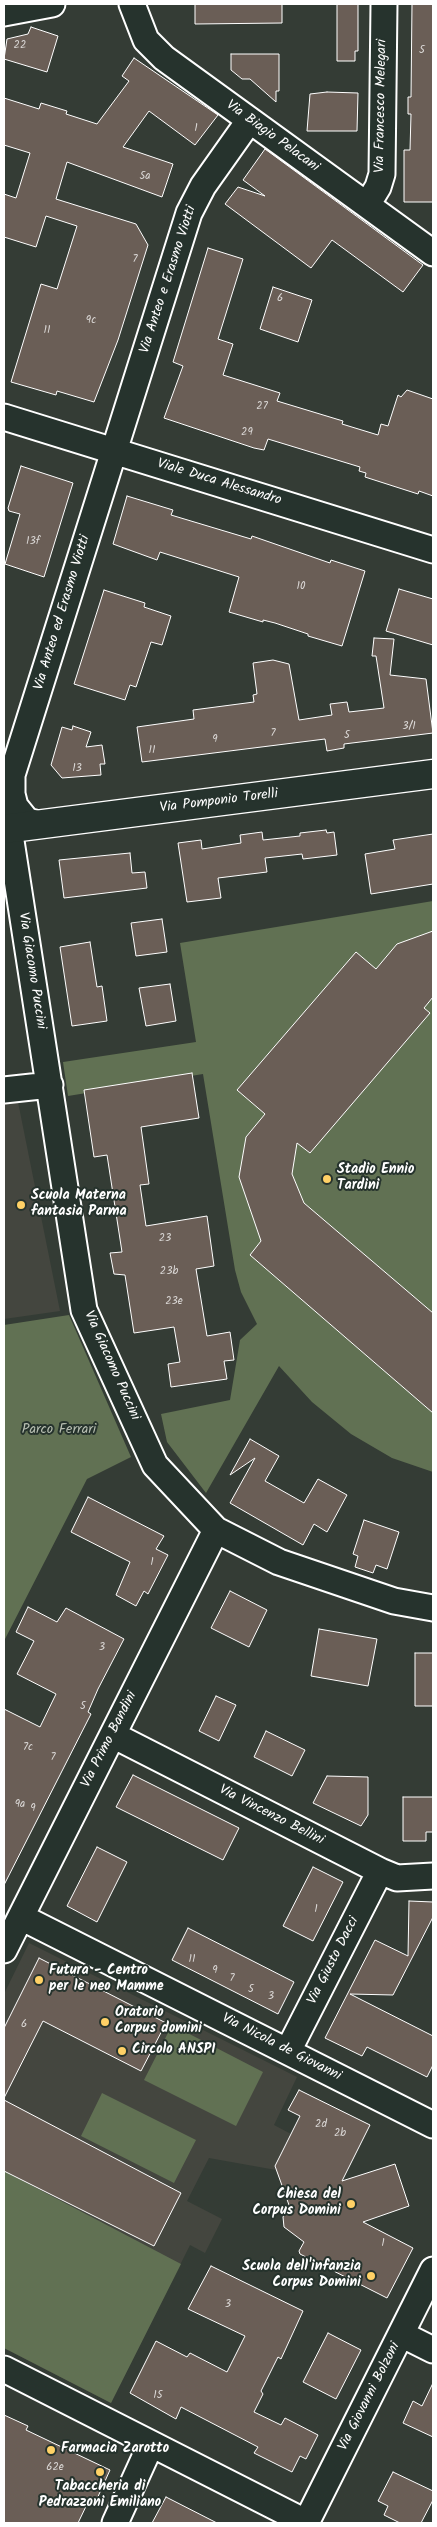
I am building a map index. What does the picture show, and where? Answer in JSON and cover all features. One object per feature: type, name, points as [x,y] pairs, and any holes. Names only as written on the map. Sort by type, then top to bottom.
[{"type":"main road","name":"Via Pomponio Torelli","points":[[5,825],[42,824],[433,774]]},
{"type":"street","points":[[4,13],[52,4]]},
{"type":"street","name":"Via Biagio Pelacani","points":[[132,4],[142,32],[158,52],[433,253]]},
{"type":"street","name":"Via Francesco Melegari","points":[[367,205],[378,187],[382,174],[384,4]]},
{"type":"street","name":"Via Anteo e Erasmo Viotti","points":[[114,451],[191,208],[203,186],[250,121]]},
{"type":"street","name":"Viale Duca Alessandro","points":[[4,417],[433,550]]},
{"type":"street","name":"Via Anteo ed Erasmo Viotti","points":[[42,824],[27,821],[15,806],[8,780],[114,451]]},
{"type":"street","name":"Via Giacomo Puccini","points":[[5,825],[50,1085],[84,1310],[155,1465],[216,1530],[279,1562],[394,1601],[433,1608]]},
{"type":"street","points":[[4,1090],[50,1085]]},
{"type":"street","name":"Via Primo Bandini","points":[[4,1950],[216,1530]]},
{"type":"street","name":"Via Vincenzo Bellini","points":[[113,1735],[380,1871],[397,1878],[433,1876]]},
{"type":"street","name":"Via Giusto Dacci","points":[[288,2052],[380,1871]]},
{"type":"street","name":"Via Nicola de Giovanni","points":[[21,1916],[433,2125]]},
{"type":"street","name":"Via Giovanni Bolzoni","points":[[306,2523],[433,2270]]},
{"type":"street","points":[[401,2334],[433,2350]]},
{"type":"street","points":[[4,2369],[306,2523]]},
{"type":"street","points":[[115,2523],[151,2444]]},
{"type":"shaded area","name":"Scuola Materna fantasia Parma","points":[[17,1097],[60,1311],[4,1319],[4,1099]]},
{"type":"shaded area","points":[[29,1943],[297,2077],[274,2125],[291,2134],[278,2159],[281,2166],[276,2170],[209,2158],[187,2201],[222,2219],[205,2253],[190,2245],[111,2403],[4,2348],[4,1994]]},
{"type":"green space","name":"Stadio Ennio Tardini","points":[[433,901],[433,1472],[392,1458],[351,1434],[312,1402],[279,1366],[206,1493],[167,1442],[161,1414],[230,1400],[240,1340],[257,1324],[241,1292],[235,1270],[203,1074],[68,1096],[63,1062],[196,1042],[180,943]]},
{"type":"green space","name":"Parco Ferrari","points":[[69,1315],[131,1457],[87,1479],[4,1641],[4,1325]]},
{"type":"green space","points":[[172,2025],[263,2072],[236,2126],[144,2080]]},
{"type":"green space","points":[[102,2093],[196,2140],[174,2183],[81,2136]]},
{"type":"green space","points":[[4,2171],[181,2264],[111,2403],[4,2348]]},
{"type":"building","points":[[195,4],[282,4],[282,23],[195,24]]},
{"type":"building","points":[[337,4],[358,4],[358,51],[355,51],[355,61],[337,61]]},
{"type":"building","points":[[412,4],[433,4],[433,202],[404,202],[404,150],[410,150],[411,114],[408,114],[408,97],[411,97]]},
{"type":"building","points":[[31,27],[58,36],[47,72],[4,59],[7,39],[28,34]]},
{"type":"building","points":[[231,54],[279,54],[279,91],[276,91],[276,102],[250,79],[242,79],[231,70]]},
{"type":"building","points":[[134,58],[218,115],[195,145],[149,111],[123,147],[173,164],[162,197],[67,162],[56,199],[136,224],[148,245],[118,340],[94,402],[57,391],[56,395],[11,382],[41,284],[57,289],[77,226],[46,216],[36,247],[4,237],[4,194],[16,198],[30,153],[4,145],[4,98],[39,109],[41,103],[67,111],[66,114],[97,124],[129,81],[122,76]]},
{"type":"building","points":[[327,92],[358,93],[357,131],[307,131],[310,94]]},
{"type":"building","points":[[265,149],[423,265],[403,292],[332,240],[311,268],[225,204],[238,187],[265,196],[243,180]]},
{"type":"building","points":[[208,248],[243,259],[218,339],[233,344],[223,375],[280,393],[277,401],[343,421],[342,424],[378,435],[381,424],[388,426],[398,395],[401,397],[407,390],[433,399],[433,496],[419,491],[418,494],[365,477],[366,473],[359,471],[360,467],[268,439],[264,450],[254,448],[164,418],[183,366],[173,362]]},
{"type":"building","points":[[273,287],[312,300],[298,342],[260,329]]},
{"type":"building","points":[[21,466],[73,483],[44,577],[5,564],[20,514],[9,511],[8,508]]},
{"type":"building","points":[[127,496],[173,510],[171,515],[251,539],[252,536],[330,563],[331,560],[365,571],[342,646],[308,636],[308,634],[275,623],[263,620],[263,622],[229,612],[239,577],[160,552],[157,560],[113,544]]},
{"type":"building","points":[[399,589],[433,599],[433,645],[386,631]]},
{"type":"building","points":[[104,590],[145,603],[144,607],[171,616],[162,645],[151,642],[136,687],[130,685],[125,700],[74,684]]},
{"type":"building","points":[[374,638],[394,639],[390,675],[426,679],[433,733],[344,744],[344,748],[327,751],[325,739],[142,762],[137,727],[194,719],[193,710],[254,702],[253,695],[257,694],[253,663],[273,660],[289,664],[299,720],[332,715],[330,704],[347,702],[349,712],[384,708],[376,656],[372,656]]},
{"type":"building","points":[[73,726],[91,732],[86,747],[102,745],[105,764],[100,764],[101,775],[62,778],[51,765],[62,727],[72,730]]},
{"type":"building","points":[[326,830],[327,833],[334,832],[337,855],[303,859],[302,854],[265,858],[267,872],[218,878],[221,898],[187,902],[178,843],[201,840],[202,849],[241,843],[240,835],[262,832],[263,840],[300,836],[300,833]]},
{"type":"building","points":[[433,834],[433,884],[371,894],[365,854],[395,849],[393,840]]},
{"type":"building","points":[[130,853],[132,873],[145,872],[147,888],[64,898],[59,860]]},
{"type":"building","points":[[162,919],[167,952],[136,956],[131,923]]},
{"type":"building","points":[[433,931],[433,997],[424,1008],[430,1013],[310,1153],[297,1143],[292,1174],[304,1203],[433,1313],[433,1413],[250,1255],[261,1241],[239,1177],[246,1137],[265,1114],[237,1090],[356,952],[376,969],[397,944]]},
{"type":"building","points":[[90,942],[97,987],[102,986],[107,1021],[72,1026],[60,947]]},
{"type":"building","points":[[170,984],[176,1021],[146,1026],[139,988]]},
{"type":"building","points":[[192,1073],[199,1118],[141,1127],[149,1184],[140,1185],[146,1226],[207,1216],[214,1266],[196,1269],[207,1336],[230,1332],[234,1360],[224,1361],[227,1379],[171,1387],[168,1364],[180,1362],[174,1327],[134,1333],[125,1275],[114,1274],[110,1253],[122,1252],[107,1155],[94,1157],[84,1090]]},
{"type":"building","points":[[250,1439],[279,1456],[265,1481],[304,1503],[318,1479],[347,1495],[327,1532],[314,1524],[303,1545],[230,1503],[255,1458],[230,1475]]},
{"type":"building","points":[[88,1497],[164,1536],[156,1549],[168,1555],[148,1594],[144,1591],[136,1606],[116,1595],[130,1562],[71,1532]]},
{"type":"building","points":[[364,1520],[399,1532],[387,1569],[376,1565],[373,1573],[355,1567],[358,1556],[353,1554]]},
{"type":"building","points":[[230,1591],[267,1610],[249,1647],[211,1628]]},
{"type":"building","points":[[28,1607],[57,1622],[66,1608],[124,1639],[98,1689],[88,1712],[91,1714],[4,1885],[4,1709],[40,1727],[56,1694],[17,1674],[34,1641],[16,1632]]},
{"type":"building","points":[[319,1629],[377,1639],[368,1686],[311,1676]]},
{"type":"building","points":[[415,1653],[433,1653],[433,1706],[415,1706]]},
{"type":"building","points":[[216,1696],[236,1705],[219,1741],[199,1731]]},
{"type":"building","points":[[266,1731],[305,1750],[292,1776],[254,1757]]},
{"type":"building","points":[[133,1775],[239,1828],[223,1860],[116,1807]]},
{"type":"building","points":[[327,1776],[368,1777],[368,1815],[361,1826],[313,1803]]},
{"type":"building","points":[[403,1797],[433,1797],[433,1832],[426,1832],[426,1841],[403,1841]]},
{"type":"building","points":[[97,1847],[127,1862],[97,1922],[67,1906]]},
{"type":"building","points":[[313,1867],[343,1882],[313,1941],[283,1926]]},
{"type":"building","points":[[409,1901],[433,1902],[433,1917],[393,1995],[350,1994],[433,2036],[433,2065],[427,2077],[367,2047],[362,2056],[325,2038],[375,1940],[408,1956]]},
{"type":"building","points":[[188,1928],[294,1982],[278,2014],[172,1960]]},
{"type":"building","name":"Oratorio Corpus domini","points":[[39,1958],[166,2023],[141,2071],[43,2021],[4,2098],[4,2028]]},
{"type":"building","points":[[299,2090],[370,2125],[342,2181],[395,2164],[409,2206],[363,2222],[413,2248],[387,2298],[300,2254],[299,2251],[304,2242],[284,2227],[283,2217],[289,2205],[275,2166],[300,2116],[288,2110]]},
{"type":"building","points":[[4,2100],[181,2193],[154,2246],[4,2171]]},
{"type":"building","points":[[211,2266],[303,2311],[281,2359],[278,2357],[261,2391],[263,2394],[254,2412],[281,2425],[285,2418],[318,2435],[306,2459],[300,2456],[292,2472],[254,2453],[258,2447],[181,2407],[176,2419],[130,2393],[156,2341],[187,2357],[190,2353],[227,2372],[245,2336],[188,2309]]},
{"type":"building","points":[[328,2333],[361,2350],[336,2399],[303,2382]]},
{"type":"building","points":[[433,2383],[433,2437],[403,2423],[413,2401],[422,2406]]},
{"type":"building","points":[[4,2415],[28,2426],[26,2430],[110,2470],[96,2501],[90,2498],[78,2523],[4,2523]]},
{"type":"building","points":[[393,2472],[433,2491],[433,2500],[421,2523],[400,2523],[384,2515],[388,2506],[378,2501]]},
{"type":"building","points":[[166,2497],[217,2523],[152,2523]]},
{"type":"place","name":"Stadio Ennio Tardini","points":[[327,1179]]},
{"type":"place","name":"Scuola Materna fantasia Parma","points":[[21,1205]]},
{"type":"place","name":"Futura - Centro per le neo Mamme","points":[[39,1980]]},
{"type":"place","name":"Oratorio Corpus domini","points":[[105,2022]]},
{"type":"place","name":"Circolo ANSPI","points":[[122,2051]]},
{"type":"place","name":"Chiesa del Corpus Domini","points":[[351,2204]]},
{"type":"place","name":"Scuola dell'infanzia Corpus Domini","points":[[371,2276]]},
{"type":"place","name":"Farmacia Zarotto","points":[[51,2450]]},
{"type":"place","name":"Tabaccheria di Pedrazzoni Emiliano","points":[[100,2472]]}]
